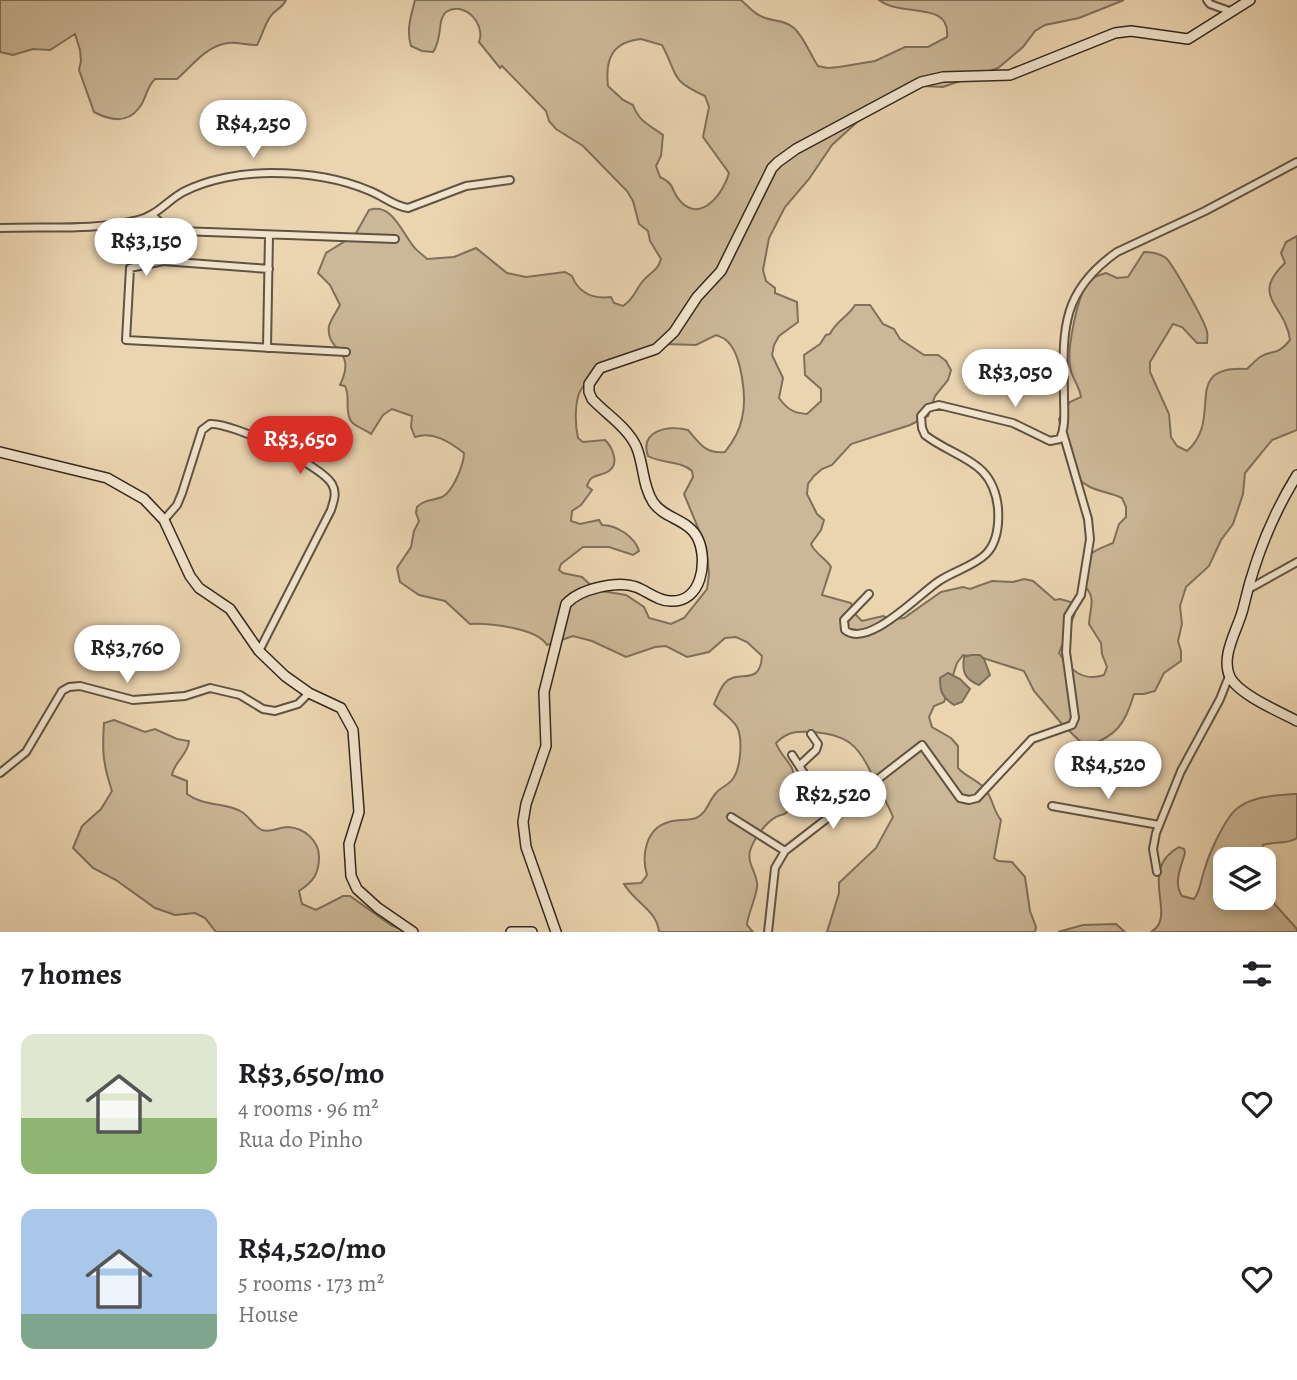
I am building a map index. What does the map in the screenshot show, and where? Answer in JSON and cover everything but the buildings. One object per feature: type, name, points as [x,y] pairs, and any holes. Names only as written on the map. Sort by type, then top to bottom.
[{"type":"street","points":[[1207,0],[1210,4],[1232,12]]},
{"type":"street","points":[[556,932],[526,847],[523,822],[526,804],[546,746],[544,692],[566,604],[579,595],[618,583],[638,588],[668,602],[677,601],[694,590],[701,576],[702,556],[698,539],[689,526],[654,504],[646,487],[635,443],[592,399],[589,384],[596,372],[608,364],[656,349],[674,332],[696,297],[721,271],[772,168],[796,149],[921,82],[943,78],[1010,75],[1115,33],[1131,31],[1188,39],[1250,0]]},
{"type":"street","points":[[869,594],[845,618],[844,627],[850,634],[859,635],[878,628],[936,582],[988,552],[995,539],[998,508],[986,474],[925,435],[920,421],[923,412],[939,405],[948,406],[1013,423],[1050,441],[1060,439],[1065,418],[1063,335],[1068,311],[1081,286],[1116,251],[1205,211],[1297,162]]},
{"type":"street","points":[[0,228],[69,229],[140,220],[152,215],[184,191],[248,174],[302,174],[366,189],[408,208],[466,186],[510,180]]},
{"type":"street","points":[[152,215],[164,226],[180,231],[395,239]]},
{"type":"street","points":[[163,261],[180,231]]},
{"type":"street","points":[[267,348],[269,235]]},
{"type":"street","points":[[269,270],[163,261],[130,268],[126,341],[346,352]]},
{"type":"street","points":[[163,520],[177,505],[202,430],[210,424],[227,425],[249,434],[314,468],[329,480],[335,495],[331,510],[259,651]]},
{"type":"street","points":[[768,932],[775,868],[785,851],[922,745],[960,798],[969,800],[977,798],[1032,739],[1072,725],[1076,718],[1066,652],[1068,616],[1081,595],[1090,539],[1088,520],[1063,433]]},
{"type":"street","points":[[0,452],[107,478],[144,499],[163,520],[190,576],[199,588],[230,609],[259,651],[285,676],[309,693],[341,709],[353,730],[359,812],[349,845],[351,876],[357,890],[413,932]]},
{"type":"street","points":[[1157,872],[1153,849],[1159,825],[1181,771],[1229,676],[1228,656],[1245,591],[1267,529],[1297,475]]},
{"type":"street","points":[[1245,591],[1297,562]]},
{"type":"street","points":[[1229,676],[1246,692],[1297,722]]},
{"type":"street","points":[[0,773],[26,752],[62,691],[69,687],[80,686],[133,700],[185,695],[210,688],[240,695],[263,709],[275,711],[298,704],[309,693]]},
{"type":"street","points":[[799,766],[816,750],[818,744],[811,734]]},
{"type":"street","points":[[792,755],[837,811]]},
{"type":"street","points":[[1052,806],[1159,825]]},
{"type":"street","points":[[731,817],[785,851]]},
{"type":"street","points":[[511,932],[532,932]]},
{"type":"shaded area","points":[[0,0],[286,0],[270,17],[257,45],[228,43],[213,48],[177,79],[155,79],[139,108],[129,116],[118,119],[94,112],[79,70],[80,50],[75,34],[50,50],[33,49],[13,55],[0,52]]},
{"type":"shaded area","points":[[415,0],[741,0],[760,16],[794,28],[818,66],[828,68],[875,61],[905,47],[928,47],[947,37],[946,26],[941,18],[879,0],[1124,0],[1079,18],[1045,25],[1035,31],[1023,47],[998,68],[943,87],[922,86],[881,103],[832,145],[809,179],[785,207],[769,238],[763,270],[766,281],[775,288],[775,293],[797,302],[798,322],[779,336],[772,355],[783,378],[779,398],[788,408],[807,414],[821,401],[821,389],[805,375],[804,355],[820,344],[855,305],[870,305],[883,324],[894,329],[900,339],[924,355],[938,355],[946,361],[951,370],[948,380],[935,396],[928,416],[910,425],[851,444],[832,465],[822,469],[808,484],[807,494],[817,514],[824,520],[821,530],[811,544],[831,567],[822,595],[851,603],[854,613],[862,621],[883,616],[904,618],[941,592],[963,587],[970,589],[992,581],[1033,581],[1055,600],[1071,602],[1075,613],[1059,653],[1063,659],[1083,676],[1104,675],[1107,667],[1101,643],[1089,624],[1091,598],[1083,584],[1086,575],[1082,566],[1091,554],[1113,543],[1119,524],[1126,517],[1126,507],[1122,498],[1081,481],[1070,466],[1064,448],[1059,419],[1070,402],[1081,397],[1069,358],[1083,291],[1093,278],[1106,273],[1117,278],[1128,277],[1144,252],[1163,256],[1175,270],[1205,326],[1207,343],[1197,343],[1182,327],[1173,324],[1150,362],[1150,372],[1169,414],[1171,437],[1177,446],[1187,451],[1198,438],[1203,424],[1208,384],[1214,375],[1226,370],[1247,369],[1260,357],[1278,351],[1290,340],[1287,328],[1272,301],[1270,284],[1285,263],[1281,253],[1286,242],[1297,236],[1297,430],[1272,440],[1245,473],[1243,494],[1233,524],[1221,540],[1209,566],[1186,587],[1180,606],[1182,624],[1178,641],[1181,661],[1164,673],[1155,691],[1134,694],[1127,714],[1112,734],[1086,747],[1034,691],[1024,671],[983,658],[963,655],[957,663],[944,702],[934,706],[929,717],[932,727],[951,738],[958,746],[958,768],[982,786],[990,796],[1001,820],[994,858],[1012,862],[1025,877],[1035,932],[827,932],[839,893],[839,883],[876,848],[893,817],[857,749],[834,735],[796,732],[784,736],[776,743],[793,771],[795,793],[792,805],[785,814],[772,819],[764,827],[750,851],[757,887],[747,925],[753,932],[659,932],[650,912],[624,884],[641,883],[647,875],[645,851],[655,830],[669,822],[700,816],[716,793],[735,775],[740,754],[739,732],[732,721],[714,704],[730,679],[757,672],[762,656],[747,642],[736,637],[725,638],[709,652],[687,657],[666,646],[626,657],[592,641],[573,636],[547,645],[542,639],[523,631],[489,624],[470,624],[445,601],[419,595],[400,582],[397,568],[411,547],[419,521],[417,507],[426,501],[442,497],[450,490],[460,470],[464,453],[435,437],[415,437],[411,427],[412,416],[392,409],[383,415],[371,434],[351,421],[347,390],[340,385],[345,364],[329,334],[330,323],[340,305],[330,285],[318,273],[326,253],[355,235],[369,210],[384,210],[396,220],[414,247],[427,259],[454,257],[476,248],[507,273],[526,277],[565,272],[572,276],[587,294],[611,297],[614,303],[623,306],[656,269],[661,259],[650,241],[648,231],[639,224],[633,201],[627,191],[583,146],[556,129],[549,121],[546,111],[502,66],[500,68],[479,42],[479,28],[472,16],[460,9],[446,12],[433,52],[411,46],[409,34]],"holes":[[[641,39],[662,45],[680,81],[705,96],[709,107],[703,137],[729,173],[717,196],[704,207],[689,208],[681,202],[669,183],[660,177],[656,166],[661,156],[663,135],[645,123],[633,105],[608,86],[607,76],[612,54],[623,44]],[[716,335],[731,346],[742,377],[743,410],[733,440],[725,452],[712,451],[704,447],[688,430],[672,428],[652,435],[646,447],[648,456],[682,465],[692,471],[693,477],[684,494],[706,547],[709,574],[707,589],[684,618],[671,624],[649,618],[644,607],[626,595],[596,590],[582,577],[559,570],[561,564],[583,547],[609,547],[633,555],[639,551],[634,541],[625,533],[602,525],[599,520],[580,524],[571,521],[572,511],[581,505],[592,490],[587,486],[589,482],[593,477],[609,471],[614,464],[612,451],[605,440],[583,442],[578,438],[576,405],[582,388],[614,366],[650,354],[664,344],[696,345]]]},
{"type":"shaded area","points":[[980,655],[984,659],[990,675],[979,685],[967,677],[964,670],[964,657]]},
{"type":"shaded area","points":[[948,673],[960,679],[970,689],[962,702],[954,705],[944,697],[940,687],[940,678]]},
{"type":"shaded area","points":[[114,720],[145,732],[155,729],[177,739],[189,741],[172,775],[187,781],[187,794],[208,803],[236,809],[262,830],[288,827],[310,836],[317,846],[319,863],[314,877],[299,891],[302,904],[316,910],[343,896],[350,896],[391,925],[407,932],[216,932],[205,918],[195,913],[175,915],[155,908],[116,880],[93,868],[73,848],[82,826],[101,809],[112,791],[105,765],[103,742],[104,723]]},
{"type":"shaded area","points":[[1297,794],[1297,838],[1263,847],[1213,847],[1234,811],[1245,803]]},
{"type":"shaded area","points":[[1179,847],[1184,849],[1179,891],[1182,896],[1194,899],[1213,847],[1213,910],[1276,910],[1276,905],[1297,932],[1151,932],[1158,925],[1161,915],[1160,868],[1167,857]]},
{"type":"shaded area","points":[[1116,924],[1125,932],[1058,932],[1083,925]]}]
